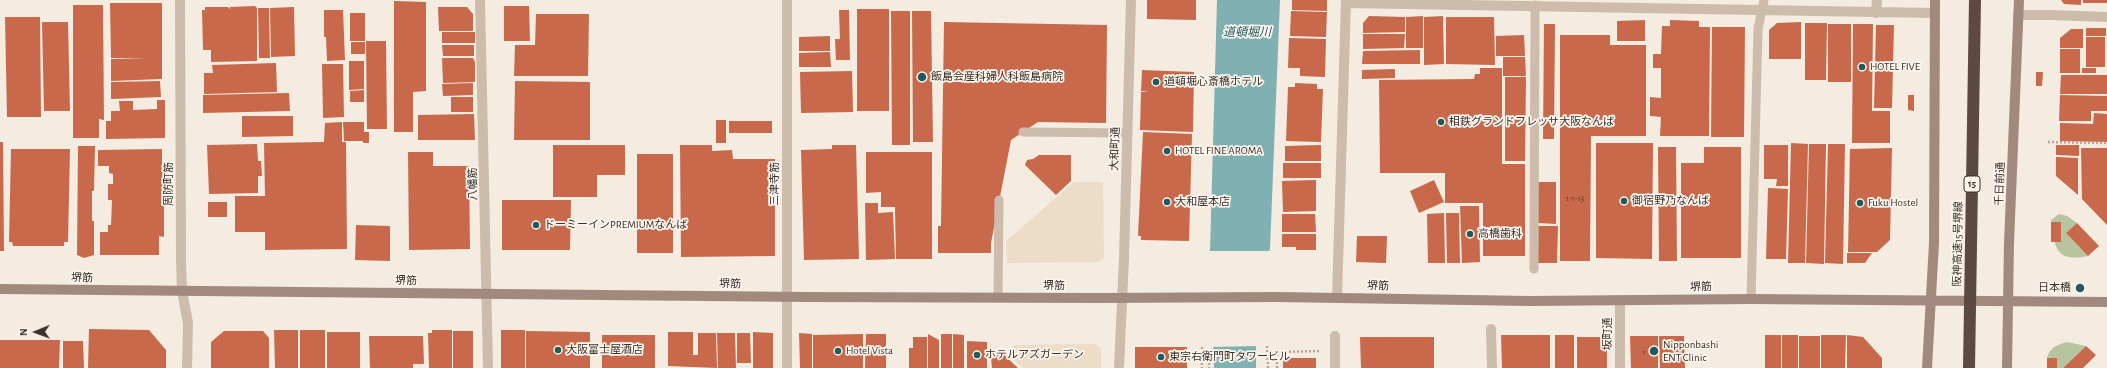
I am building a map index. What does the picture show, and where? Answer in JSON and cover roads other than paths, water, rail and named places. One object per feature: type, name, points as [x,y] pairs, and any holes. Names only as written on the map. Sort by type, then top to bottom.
[{"type":"highway","name":"阪神高速15号堺線","points":[[1969,368],[1975,0]]},
{"type":"main road","points":[[1927,368],[1934,244],[1935,0]]},
{"type":"main road","name":"千日前通","points":[[2007,368],[2008,300],[2019,0]]},
{"type":"main road","name":"堺筋","points":[[0,289],[787,297],[1122,298],[1277,296],[1337,298],[2008,300],[2107,302]]},
{"type":"street","name":"周防町筋","points":[[180,0],[182,291],[188,323],[187,368]]},
{"type":"street","name":"八幡筋","points":[[480,0],[488,368]]},
{"type":"street","name":"三津寺筋","points":[[787,0],[787,368]]},
{"type":"street","name":"大和町通","points":[[1119,368],[1132,0]]},
{"type":"street","points":[[1876,13],[1877,0]]},
{"type":"street","points":[[1337,298],[1346,2],[1535,5],[1553,3],[1762,5],[1876,13],[1934,13]]},
{"type":"street","points":[[2018,15],[2107,17]]},
{"type":"street","name":"坂町通","points":[[1620,300],[1620,368]]},
{"type":"street","points":[[1491,329],[1492,368]]},
{"type":"street","points":[[1335,336],[1336,368]]},
{"type":"lane","points":[[1534,268],[1535,5]]},
{"type":"lane","points":[[1751,299],[1758,29],[1762,5]]},
{"type":"lane","points":[[1023,132],[1128,133]]},
{"type":"lane","points":[[998,298],[999,200]]},
{"type":"water","name":"道頓堀川","points":[[1217,0],[1280,0],[1270,248],[1256,346],[1256,368],[1214,368],[1210,252]]},
{"type":"place","name":"HOTEL FIVE","points":[[1862,67]]},
{"type":"place","name":"飯島会産科婦人科飯島病院","points":[[922,77]]},
{"type":"place","name":"道頓堀心斎橋ホテル","points":[[1156,82]]},
{"type":"place","name":"相鉄グランドフレッサ大阪なんば","points":[[1441,122]]},
{"type":"place","name":"HOTEL FINE AROMA","points":[[1167,151]]},
{"type":"place","name":"御宿野乃なんば","points":[[1624,201]]},
{"type":"place","name":"大和屋本店","points":[[1167,202]]},
{"type":"place","name":"Fuku Hostel","points":[[1860,203]]},
{"type":"place","name":"ドーミーインPREMIUMなんば","points":[[536,225]]},
{"type":"place","name":"高橋歯科","points":[[1470,234]]},
{"type":"place","name":"日本橋","points":[[2080,288]]},
{"type":"place","name":"大阪富士屋酒店","points":[[558,350]]},
{"type":"place","name":"Hotel Vista","points":[[838,351]]},
{"type":"place","name":"Nipponbashi ENT Clinic","points":[[1654,351]]},
{"type":"place","name":"ホテルアズガーデン","points":[[977,355]]},
{"type":"place","name":"東宗右衛門町タワービル","points":[[1161,357]]}]
